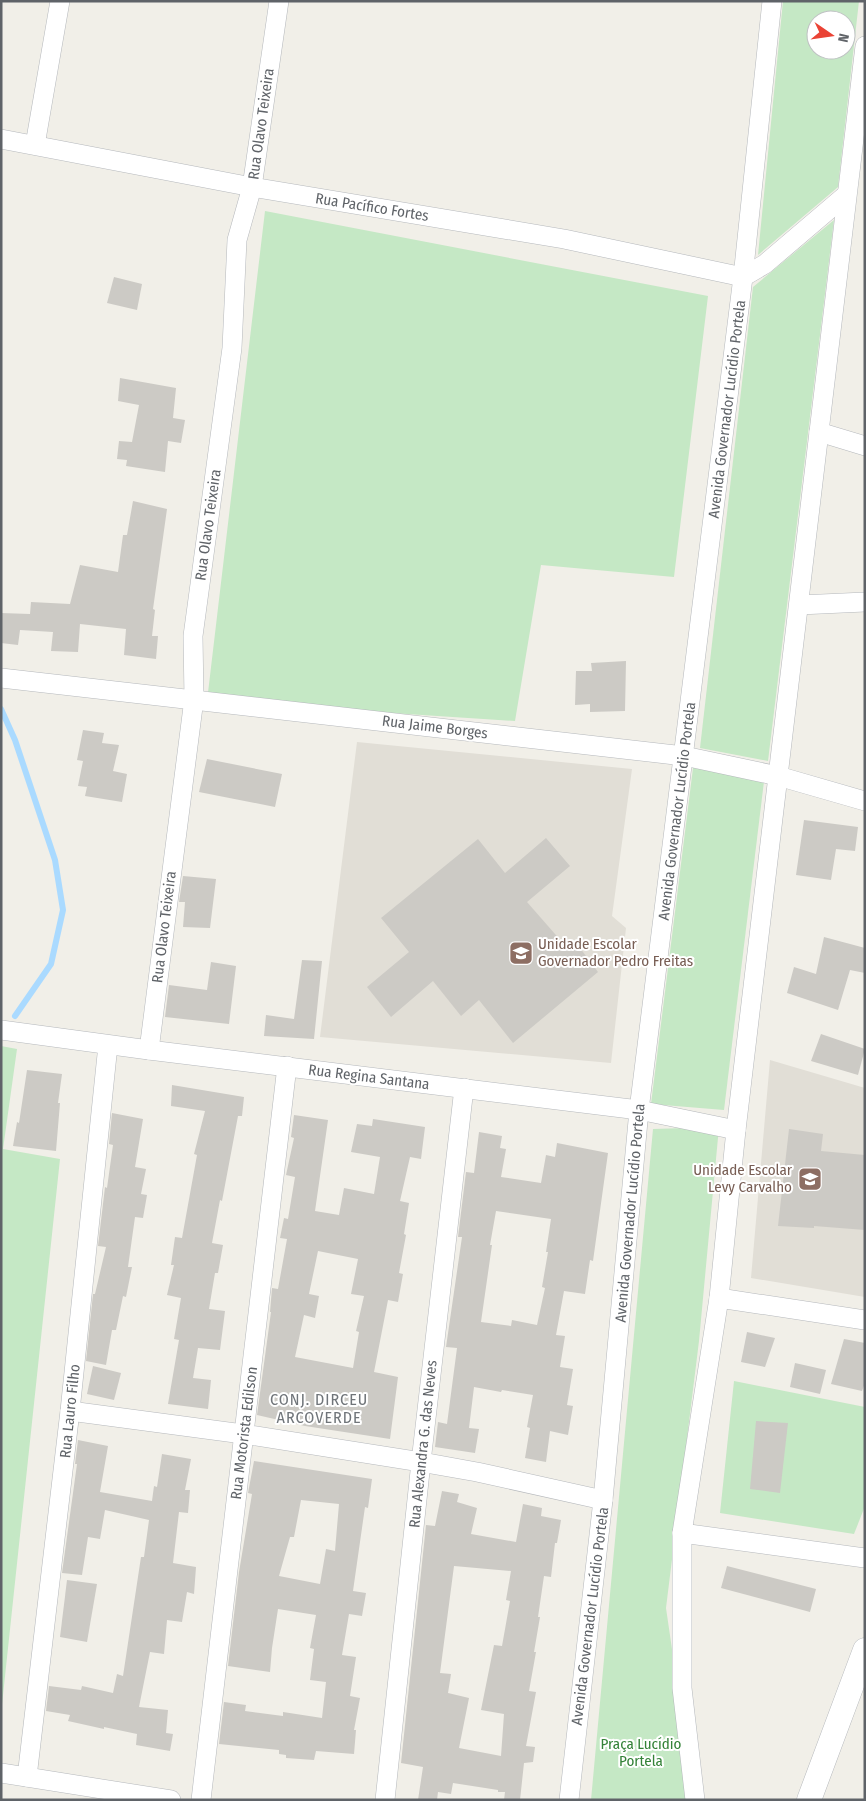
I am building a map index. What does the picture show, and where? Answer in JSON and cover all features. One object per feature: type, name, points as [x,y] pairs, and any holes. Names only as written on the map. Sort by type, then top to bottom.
[{"type":"street","points":[[35,145],[60,1]]},
{"type":"street","name":"Rua Olavo Teixeira","points":[[149,1050],[194,699],[193,636],[232,348],[236,240],[252,187],[279,1]]},
{"type":"street","name":"Avenida Governador Lucídio Portela","points":[[569,1800],[603,1500],[639,1110],[743,277],[772,1]]},
{"type":"street","points":[[695,1800],[682,1688],[682,1533],[719,1298],[736,1130],[846,195],[858,160],[865,46]]},
{"type":"street","name":"Rua Pacífico Fortes","points":[[1,139],[252,187],[564,239],[743,277]]},
{"type":"street","points":[[743,277],[765,264],[846,195]]},
{"type":"street","points":[[819,432],[865,446]]},
{"type":"street","points":[[799,605],[865,602]]},
{"type":"street","name":"Rua Jaime Borges","points":[[1,678],[684,756],[778,776],[865,801]]},
{"type":"street","name":"Rua Regina Santana","points":[[1,1030],[108,1045],[639,1110],[736,1130]]},
{"type":"street","name":"Rua Lauro Filho","points":[[27,1777],[70,1411],[108,1045]]},
{"type":"street","name":"Rua Motorista Edilson","points":[[201,1800],[287,1066]]},
{"type":"street","name":"Rua Alexandra G. das Neves","points":[[385,1800],[464,1088]]},
{"type":"street","points":[[719,1298],[865,1320]]},
{"type":"street","points":[[70,1411],[243,1434],[421,1462],[477,1472],[603,1500]]},
{"type":"street","points":[[682,1533],[865,1558]]},
{"type":"street","points":[[809,1800],[865,1650]]},
{"type":"street","points":[[1,1773],[162,1799]]},
{"type":"shaded area","points":[[357,742],[632,769],[612,916],[626,928],[611,1063],[320,1037]]},
{"type":"shaded area","points":[[770,1060],[865,1088],[865,1297],[751,1278]]},
{"type":"green space","points":[[783,1],[859,1],[856,28],[856,10],[806,10],[806,60],[852,60],[838,187],[758,255]]},
{"type":"green space","points":[[265,211],[708,296],[674,577],[541,565],[515,721],[207,701]]},
{"type":"green space","points":[[834,220],[768,761],[700,748],[753,287]]},
{"type":"green space","points":[[693,768],[765,773],[724,1110],[651,1104]]},
{"type":"green space","points":[[1,1046],[17,1049],[3,1149],[60,1159],[1,1714]]},
{"type":"green space","name":"Praça Lucídio Portela","points":[[719,1127],[699,1341],[666,1608],[694,1800],[591,1800],[653,1129]]},
{"type":"green space","points":[[734,1381],[865,1407],[865,1506],[854,1534],[720,1513]]},
{"type":"building","points":[[114,277],[142,284],[137,310],[107,303]]},
{"type":"building","points":[[120,378],[176,388],[173,418],[185,420],[181,443],[168,441],[165,472],[126,466],[127,460],[117,459],[119,441],[132,442],[139,405],[118,401]]},
{"type":"building","points":[[133,501],[167,509],[153,609],[155,610],[152,636],[158,636],[156,659],[124,655],[126,629],[80,624],[78,652],[51,651],[53,632],[20,630],[18,645],[1,643],[1,613],[30,614],[31,602],[70,604],[80,565],[118,572],[123,535],[127,535]]},
{"type":"building","points":[[626,661],[625,711],[590,712],[590,704],[575,705],[576,671],[592,671],[591,663]]},
{"type":"building","points":[[83,730],[104,733],[102,743],[119,745],[113,771],[127,774],[122,802],[85,796],[87,787],[78,786],[83,761],[77,760]]},
{"type":"building","points":[[207,759],[282,774],[275,807],[199,792]]},
{"type":"building","points":[[804,820],[858,827],[855,851],[836,849],[831,880],[796,875]]},
{"type":"building","points":[[546,838],[570,866],[527,902],[569,950],[577,944],[598,972],[513,1043],[479,1000],[461,1016],[433,981],[391,1017],[367,987],[409,952],[381,918],[478,839],[505,873]]},
{"type":"building","points":[[183,876],[216,879],[210,928],[183,927],[185,902],[179,902]]},
{"type":"building","points":[[824,937],[865,948],[865,973],[850,970],[838,1010],[787,993],[794,967],[816,974]]},
{"type":"building","points":[[302,960],[322,961],[314,1039],[264,1036],[266,1015],[294,1019]]},
{"type":"building","points":[[211,962],[236,966],[229,1024],[165,1017],[169,985],[207,990]]},
{"type":"building","points":[[821,1034],[865,1049],[858,1075],[811,1061]]},
{"type":"building","points":[[27,1070],[62,1074],[58,1103],[60,1103],[56,1151],[13,1146],[17,1122],[19,1123]]},
{"type":"building","points":[[172,1085],[244,1097],[242,1116],[238,1116],[212,1243],[223,1245],[218,1273],[215,1273],[209,1309],[225,1311],[220,1350],[198,1348],[193,1378],[211,1380],[208,1409],[168,1404],[179,1340],[174,1339],[181,1298],[167,1295],[174,1265],[171,1265],[175,1237],[182,1238],[197,1155],[194,1154],[205,1111],[171,1106]]},
{"type":"building","points":[[112,1113],[143,1119],[135,1167],[146,1169],[141,1194],[147,1195],[143,1218],[135,1217],[128,1267],[132,1267],[126,1297],[123,1296],[116,1330],[112,1330],[106,1365],[86,1361],[93,1294],[95,1294],[106,1247],[98,1246],[105,1187],[107,1188],[113,1145],[109,1144]]},
{"type":"building","points":[[294,1115],[328,1120],[315,1211],[339,1215],[344,1188],[374,1194],[380,1157],[351,1152],[357,1124],[372,1126],[373,1119],[425,1127],[421,1159],[410,1157],[400,1201],[409,1203],[404,1234],[406,1235],[399,1273],[403,1274],[398,1302],[388,1300],[374,1372],[398,1377],[390,1439],[305,1426],[257,1415],[271,1312],[272,1288],[278,1289],[287,1239],[280,1238],[284,1218],[288,1219],[295,1177],[286,1175],[294,1138],[291,1137]],"holes":[[[318,1251],[358,1259],[351,1294],[364,1296],[356,1331],[359,1332],[353,1368],[295,1357],[304,1315],[315,1318],[319,1296],[309,1294]]]},
{"type":"building","points":[[789,1129],[823,1134],[821,1151],[865,1155],[865,1230],[814,1226],[814,1228],[778,1226]]},
{"type":"building","points":[[479,1132],[502,1136],[500,1148],[506,1149],[501,1177],[541,1183],[546,1155],[555,1157],[557,1143],[608,1153],[593,1261],[590,1260],[585,1294],[564,1291],[556,1335],[565,1336],[560,1367],[573,1369],[567,1405],[573,1406],[568,1435],[550,1431],[546,1462],[525,1458],[530,1428],[527,1427],[533,1395],[502,1390],[501,1392],[474,1387],[469,1428],[479,1429],[475,1453],[435,1447],[438,1422],[447,1424],[457,1348],[446,1347],[462,1237],[458,1237],[466,1172],[474,1173]],"holes":[[[496,1211],[551,1219],[542,1287],[545,1288],[537,1325],[512,1320],[511,1326],[481,1322]]]},
{"type":"building","points":[[747,1332],[775,1338],[765,1367],[741,1362]]},
{"type":"building","points":[[844,1339],[865,1343],[865,1383],[862,1391],[831,1384]]},
{"type":"building","points":[[795,1363],[826,1370],[820,1394],[790,1387]]},
{"type":"building","points":[[93,1366],[121,1373],[114,1400],[87,1394]]},
{"type":"building","points":[[756,1421],[788,1423],[780,1493],[750,1489]]},
{"type":"building","points":[[78,1440],[108,1446],[100,1492],[152,1501],[154,1486],[157,1487],[162,1454],[191,1459],[185,1490],[190,1490],[188,1513],[179,1512],[173,1563],[196,1567],[194,1594],[187,1592],[182,1622],[167,1620],[164,1654],[150,1652],[139,1707],[168,1710],[166,1733],[173,1734],[170,1751],[136,1745],[137,1734],[68,1721],[70,1715],[46,1711],[49,1686],[81,1690],[82,1686],[113,1693],[117,1674],[123,1676],[141,1557],[144,1557],[149,1520],[105,1510],[100,1539],[88,1537],[82,1575],[62,1573],[77,1464],[75,1464]]},
{"type":"building","points":[[254,1461],[372,1479],[368,1508],[365,1507],[353,1591],[366,1593],[362,1616],[349,1614],[342,1655],[356,1657],[350,1696],[360,1698],[354,1730],[356,1730],[354,1754],[316,1751],[314,1760],[286,1758],[286,1755],[279,1754],[279,1750],[219,1744],[224,1702],[246,1705],[245,1711],[283,1716],[283,1712],[322,1718],[326,1682],[310,1680],[314,1649],[310,1648],[316,1615],[278,1609],[270,1672],[228,1666],[239,1572],[252,1494],[248,1493]],"holes":[[[301,1500],[339,1504],[335,1551],[326,1549],[320,1584],[279,1576],[290,1537],[294,1537]]]},
{"type":"building","points":[[442,1491],[459,1494],[457,1502],[477,1508],[471,1534],[516,1542],[523,1504],[542,1508],[541,1516],[561,1520],[557,1543],[555,1543],[551,1577],[544,1576],[534,1652],[536,1652],[529,1691],[536,1692],[526,1746],[535,1747],[533,1762],[524,1763],[520,1800],[504,1800],[505,1792],[498,1792],[498,1790],[453,1783],[451,1794],[438,1792],[437,1800],[418,1800],[423,1767],[401,1763],[426,1525],[435,1526]],"holes":[[[454,1566],[511,1571],[506,1600],[510,1601],[502,1646],[494,1645],[481,1710],[504,1714],[501,1756],[459,1748],[469,1698],[448,1693],[451,1674],[440,1673]]]},
{"type":"building","points":[[727,1566],[816,1589],[810,1612],[721,1588]]},
{"type":"building","points":[[67,1580],[97,1584],[87,1642],[60,1637]]},
{"type":"waterway","points":[[1,709],[15,740],[55,860],[63,910],[51,964],[15,1016]]},
{"type":"place","name":"Unidade Escolar Governador Pedro Freitas","points":[[521,953]]},
{"type":"place","name":"Unidade Escolar Levy Carvalho","points":[[810,1179]]},
{"type":"district","name":"CONJ. DIRCEU ARCOVERDE","points":[[319,1408]]}]
